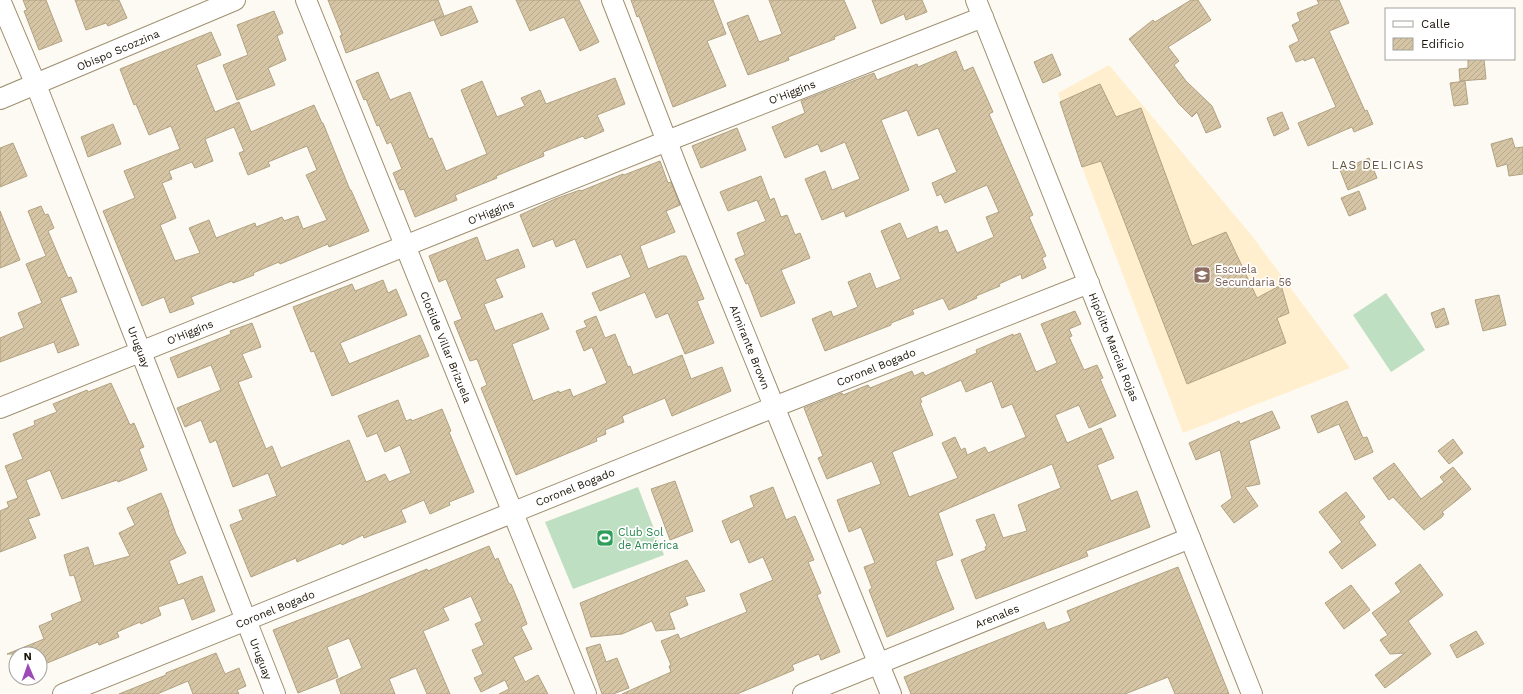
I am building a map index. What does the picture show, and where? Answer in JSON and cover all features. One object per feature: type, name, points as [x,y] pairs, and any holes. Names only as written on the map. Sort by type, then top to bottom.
[{"type":"street","name":"Uruguay","points":[[0,0],[36,85],[275,694]]},
{"type":"street","name":"Obispo Scozzina","points":[[0,99],[235,0]]},
{"type":"street","name":"Clotilde Villar Brizuela","points":[[306,0],[586,694]]},
{"type":"street","name":"Almirante Brown","points":[[612,0],[667,141],[891,694]]},
{"type":"street","name":"O'Higgins","points":[[0,408],[667,141],[980,8]]},
{"type":"street","name":"Hipólito Marcial Rojas","points":[[980,8],[1252,694]]},
{"type":"street","name":"Coronel Bogado","points":[[63,694],[774,407],[1089,283]]},
{"type":"street","name":"Arenales","points":[[803,694],[1190,538]]},
{"type":"shaded area","name":"Escuela Secundaria 56","points":[[1109,65],[1252,236],[1350,368],[1183,433],[1082,167],[1058,93]]},
{"type":"green space","points":[[1386,293],[1425,350],[1391,372],[1353,315]]},
{"type":"green space","name":"Club Sol de América","points":[[638,487],[664,555],[573,589],[545,522]]},
{"type":"building","points":[[23,0],[46,0],[62,41],[39,50],[24,11],[27,10]]},
{"type":"building","points":[[75,0],[119,0],[127,18],[108,26],[106,23],[86,30]]},
{"type":"building","points":[[328,0],[438,0],[444,16],[346,53],[340,36],[342,35]]},
{"type":"building","points":[[516,0],[579,0],[599,42],[580,51],[564,17],[530,31]]},
{"type":"building","points":[[631,0],[713,0],[726,34],[707,41],[726,86],[673,107],[639,16],[637,17]]},
{"type":"building","points":[[769,0],[844,0],[856,28],[834,37],[835,39],[788,57],[789,60],[748,75],[727,23],[748,15],[759,42],[782,34]]},
{"type":"building","points":[[872,0],[922,0],[927,12],[906,20],[904,14],[881,24]]},
{"type":"building","points":[[1191,0],[1198,0],[1211,20],[1168,47],[1179,61],[1174,65],[1186,81],[1212,106],[1221,127],[1206,133],[1197,112],[1192,117],[1179,104],[1129,39],[1153,20],[1155,22]]},
{"type":"building","points":[[1317,0],[1339,0],[1349,23],[1329,31],[1365,111],[1367,110],[1373,124],[1354,132],[1352,127],[1308,146],[1298,123],[1336,107],[1314,57],[1296,62],[1289,46],[1299,41],[1292,25],[1300,21],[1297,13],[1319,4]]},
{"type":"building","points":[[471,6],[478,22],[441,36],[434,20]]},
{"type":"building","points":[[274,11],[283,33],[277,36],[286,60],[268,68],[275,85],[237,100],[223,65],[248,55],[237,25]]},
{"type":"building","points":[[211,32],[221,55],[196,65],[215,112],[239,102],[251,132],[314,105],[369,231],[329,247],[328,244],[280,264],[279,262],[253,273],[254,275],[233,283],[232,281],[191,297],[194,304],[170,313],[164,297],[142,306],[103,211],[135,198],[124,171],[180,149],[171,126],[149,135],[136,104],[134,105],[120,69]],"holes":[[[234,127],[244,151],[239,153],[248,175],[270,166],[268,162],[307,146],[317,170],[306,175],[327,220],[303,229],[298,216],[284,221],[282,217],[256,227],[255,223],[216,238],[209,220],[189,228],[200,253],[175,261],[160,225],[176,218],[162,183],[172,179],[169,171],[192,162],[195,168],[213,161],[205,139]]]},
{"type":"building","points":[[956,51],[964,71],[973,67],[993,112],[989,114],[1033,215],[1029,217],[1046,256],[1042,258],[1046,268],[1022,279],[1021,274],[999,284],[1000,286],[976,296],[977,298],[949,310],[943,298],[912,310],[914,314],[891,323],[891,325],[825,351],[812,319],[831,311],[833,317],[858,307],[848,282],[870,273],[876,289],[901,279],[881,231],[900,223],[907,239],[937,226],[939,233],[947,230],[957,253],[994,237],[986,217],[999,212],[987,185],[945,203],[941,194],[937,196],[932,183],[957,172],[938,128],[918,136],[907,110],[881,120],[909,190],[846,217],[844,211],[822,220],[805,179],[825,171],[832,190],[860,179],[845,142],[821,152],[818,144],[785,158],[772,127],[805,113],[801,101],[874,73],[877,80],[917,64],[918,67]]},
{"type":"building","points":[[1052,54],[1061,75],[1043,83],[1034,62]]},
{"type":"building","points":[[1468,60],[1484,60],[1486,79],[1460,81],[1459,69],[1468,68]]},
{"type":"building","points":[[378,72],[390,100],[410,92],[429,139],[432,138],[446,171],[487,154],[461,90],[482,81],[497,117],[525,106],[521,98],[540,90],[546,104],[615,78],[625,104],[597,115],[604,131],[585,139],[583,136],[543,152],[544,156],[496,176],[497,178],[455,195],[457,200],[415,217],[404,189],[400,190],[393,173],[402,169],[391,142],[387,144],[379,125],[377,126],[366,99],[364,100],[356,81]]},
{"type":"building","points":[[1465,81],[1468,104],[1454,106],[1450,83]]},
{"type":"building","points":[[1100,84],[1116,117],[1141,108],[1192,246],[1226,232],[1257,298],[1281,285],[1289,313],[1277,318],[1286,343],[1187,384],[1101,161],[1082,167],[1060,102]]},
{"type":"building","points":[[1282,112],[1289,129],[1274,136],[1267,118]]},
{"type":"building","points":[[113,124],[121,144],[88,157],[81,137]]},
{"type":"building","points":[[737,128],[746,150],[701,168],[692,146]]},
{"type":"building","points":[[1512,138],[1515,148],[1523,147],[1523,174],[1509,176],[1507,164],[1497,167],[1491,144]]},
{"type":"building","points":[[13,143],[27,176],[0,187],[0,148]]},
{"type":"building","points":[[1369,158],[1377,178],[1348,190],[1340,170]]},
{"type":"building","points":[[660,161],[668,183],[671,182],[680,205],[666,211],[675,232],[640,246],[648,269],[681,256],[686,256],[704,299],[697,301],[714,343],[685,354],[668,313],[656,318],[645,292],[600,311],[592,293],[631,277],[621,254],[587,268],[575,239],[556,247],[553,239],[533,247],[520,215],[555,199],[580,190],[581,191]]},
{"type":"building","points":[[761,176],[770,200],[774,198],[781,217],[787,215],[795,235],[800,233],[810,258],[781,270],[795,303],[761,317],[748,283],[746,284],[735,259],[745,255],[737,233],[766,221],[757,200],[728,211],[720,192]]},
{"type":"building","points":[[1359,191],[1366,209],[1349,216],[1341,198]]},
{"type":"building","points":[[41,206],[45,215],[48,214],[54,228],[48,231],[68,278],[71,277],[77,292],[60,298],[79,345],[58,353],[54,342],[0,362],[0,338],[24,328],[18,313],[42,303],[26,264],[46,256],[28,211]]},
{"type":"building","points":[[0,211],[20,260],[0,268]]},
{"type":"building","points":[[477,237],[486,261],[518,249],[525,267],[495,279],[503,297],[484,304],[495,331],[542,313],[549,329],[512,344],[533,401],[559,391],[559,393],[570,389],[573,397],[607,383],[592,347],[584,351],[576,331],[587,327],[584,321],[596,316],[605,338],[615,334],[628,367],[630,366],[633,375],[682,355],[691,379],[722,367],[731,391],[672,416],[665,398],[622,416],[624,422],[605,430],[606,434],[596,438],[597,441],[516,475],[481,388],[487,385],[477,359],[470,361],[454,322],[462,319],[446,279],[439,282],[429,256]]},
{"type":"building","points":[[383,280],[388,293],[396,289],[407,315],[340,343],[349,364],[420,335],[429,356],[332,396],[314,351],[311,352],[293,307],[352,284],[355,291]]},
{"type":"building","points":[[1499,295],[1506,325],[1483,331],[1475,300]]},
{"type":"building","points":[[1444,308],[1449,324],[1436,328],[1431,313]]},
{"type":"building","points":[[1075,311],[1081,324],[1069,329],[1072,336],[1069,337],[1084,370],[1097,365],[1103,378],[1100,379],[1116,416],[1089,428],[1079,405],[1055,415],[1067,443],[1101,428],[1114,458],[1097,465],[1111,501],[1137,491],[1150,527],[1086,551],[1088,556],[976,599],[961,560],[986,550],[985,547],[987,546],[976,520],[994,514],[1003,538],[1027,531],[1018,505],[1061,488],[1052,464],[938,513],[953,555],[936,561],[936,564],[954,609],[887,637],[869,590],[872,588],[864,567],[875,563],[861,527],[849,532],[837,500],[881,484],[872,461],[827,479],[818,458],[823,456],[804,408],[842,393],[843,395],[868,385],[870,388],[912,371],[914,376],[923,372],[925,376],[977,353],[976,350],[1013,334],[1013,336],[1020,333],[1036,372],[1057,363],[1041,324]],"holes":[[[961,380],[966,392],[992,381],[1002,408],[1012,404],[1026,437],[988,453],[985,447],[967,455],[965,448],[961,450],[955,437],[942,443],[958,478],[909,497],[892,452],[933,435],[920,403],[922,402],[920,398]]]},
{"type":"building","points":[[252,323],[261,347],[242,354],[252,377],[238,382],[266,449],[272,446],[281,468],[349,440],[366,482],[385,474],[389,482],[411,473],[400,445],[385,452],[377,433],[367,437],[358,416],[398,400],[406,421],[411,419],[412,421],[442,409],[451,431],[449,432],[474,492],[449,502],[450,505],[430,514],[424,500],[401,510],[406,522],[364,538],[363,535],[342,545],[341,543],[297,562],[296,558],[251,577],[230,525],[243,520],[239,510],[277,496],[268,473],[233,487],[216,440],[210,443],[201,420],[185,427],[177,408],[221,390],[211,365],[178,378],[170,358],[231,334],[230,331]]},
{"type":"building","points":[[111,383],[130,425],[134,423],[144,447],[139,449],[147,470],[118,482],[117,480],[62,499],[50,470],[26,480],[40,515],[28,519],[36,538],[0,552],[0,511],[9,507],[7,502],[18,498],[5,466],[23,459],[13,434],[35,425],[34,421],[57,412],[53,404],[87,390],[88,392]]},
{"type":"building","points":[[1347,401],[1363,438],[1367,437],[1373,452],[1355,460],[1339,424],[1318,433],[1311,416]]},
{"type":"building","points":[[1272,411],[1280,428],[1249,441],[1260,484],[1245,487],[1258,506],[1234,523],[1221,506],[1232,498],[1220,450],[1196,460],[1189,443],[1239,421],[1240,424]]},
{"type":"building","points":[[1453,439],[1463,453],[1449,464],[1438,451]]},
{"type":"building","points":[[1394,463],[1421,499],[1444,482],[1440,477],[1453,467],[1471,489],[1442,512],[1444,514],[1442,517],[1424,530],[1393,497],[1389,500],[1373,478]]},
{"type":"building","points":[[675,481],[693,531],[670,540],[651,489]]},
{"type":"building","points":[[773,487],[786,520],[795,516],[814,560],[808,562],[821,593],[817,595],[840,652],[821,660],[819,654],[792,665],[794,670],[737,694],[622,694],[671,672],[669,666],[671,665],[661,641],[678,634],[680,639],[747,612],[740,594],[773,580],[763,557],[749,563],[739,539],[731,543],[722,521],[754,507],[750,496]]},
{"type":"building","points":[[1346,492],[1365,517],[1359,522],[1376,545],[1342,569],[1329,552],[1342,542],[1319,512]]},
{"type":"building","points":[[161,493],[176,534],[186,553],[169,561],[178,585],[202,576],[215,611],[192,620],[184,598],[158,607],[161,615],[117,632],[119,637],[99,645],[98,642],[48,663],[48,646],[27,646],[44,639],[39,626],[53,620],[51,614],[82,601],[74,575],[70,576],[64,555],[88,547],[94,566],[130,556],[119,533],[135,525],[127,508]]},
{"type":"building","points":[[489,546],[495,560],[498,558],[509,584],[511,584],[527,624],[521,627],[532,649],[513,657],[525,682],[538,675],[548,694],[499,694],[509,689],[505,680],[481,692],[474,678],[483,674],[472,650],[484,645],[475,624],[482,621],[471,596],[443,608],[449,620],[423,631],[450,694],[427,694],[416,668],[389,679],[395,694],[341,694],[336,680],[362,668],[349,638],[327,647],[338,677],[298,693],[273,630]]},
{"type":"building","points":[[687,560],[705,591],[685,597],[688,605],[669,613],[675,629],[656,631],[652,621],[622,634],[591,637],[580,603]]},
{"type":"building","points":[[1420,564],[1443,595],[1408,621],[1431,654],[1385,688],[1375,675],[1405,653],[1390,654],[1380,640],[1388,635],[1372,613],[1401,592],[1395,583]]},
{"type":"building","points":[[1178,567],[1229,694],[1175,694],[1168,677],[1125,694],[911,694],[904,677],[1044,622],[1047,630],[1071,621],[1067,611]]},
{"type":"building","points":[[1351,585],[1370,610],[1344,629],[1325,603]]},
{"type":"building","points":[[1476,631],[1484,644],[1457,658],[1450,645]]},
{"type":"building","points":[[600,644],[606,662],[617,658],[629,688],[613,694],[602,694],[586,648]]},
{"type":"building","points":[[216,653],[225,674],[239,668],[246,686],[237,690],[239,694],[193,694],[188,681],[157,694],[119,694],[166,675],[166,673]]},
{"type":"place","name":"Escuela Secundaria 56","points":[[1202,275]]},
{"type":"place","name":"Club Sol de América","points":[[605,538]]},
{"type":"district","name":"LAS DELICIAS","points":[[1378,165]]}]
